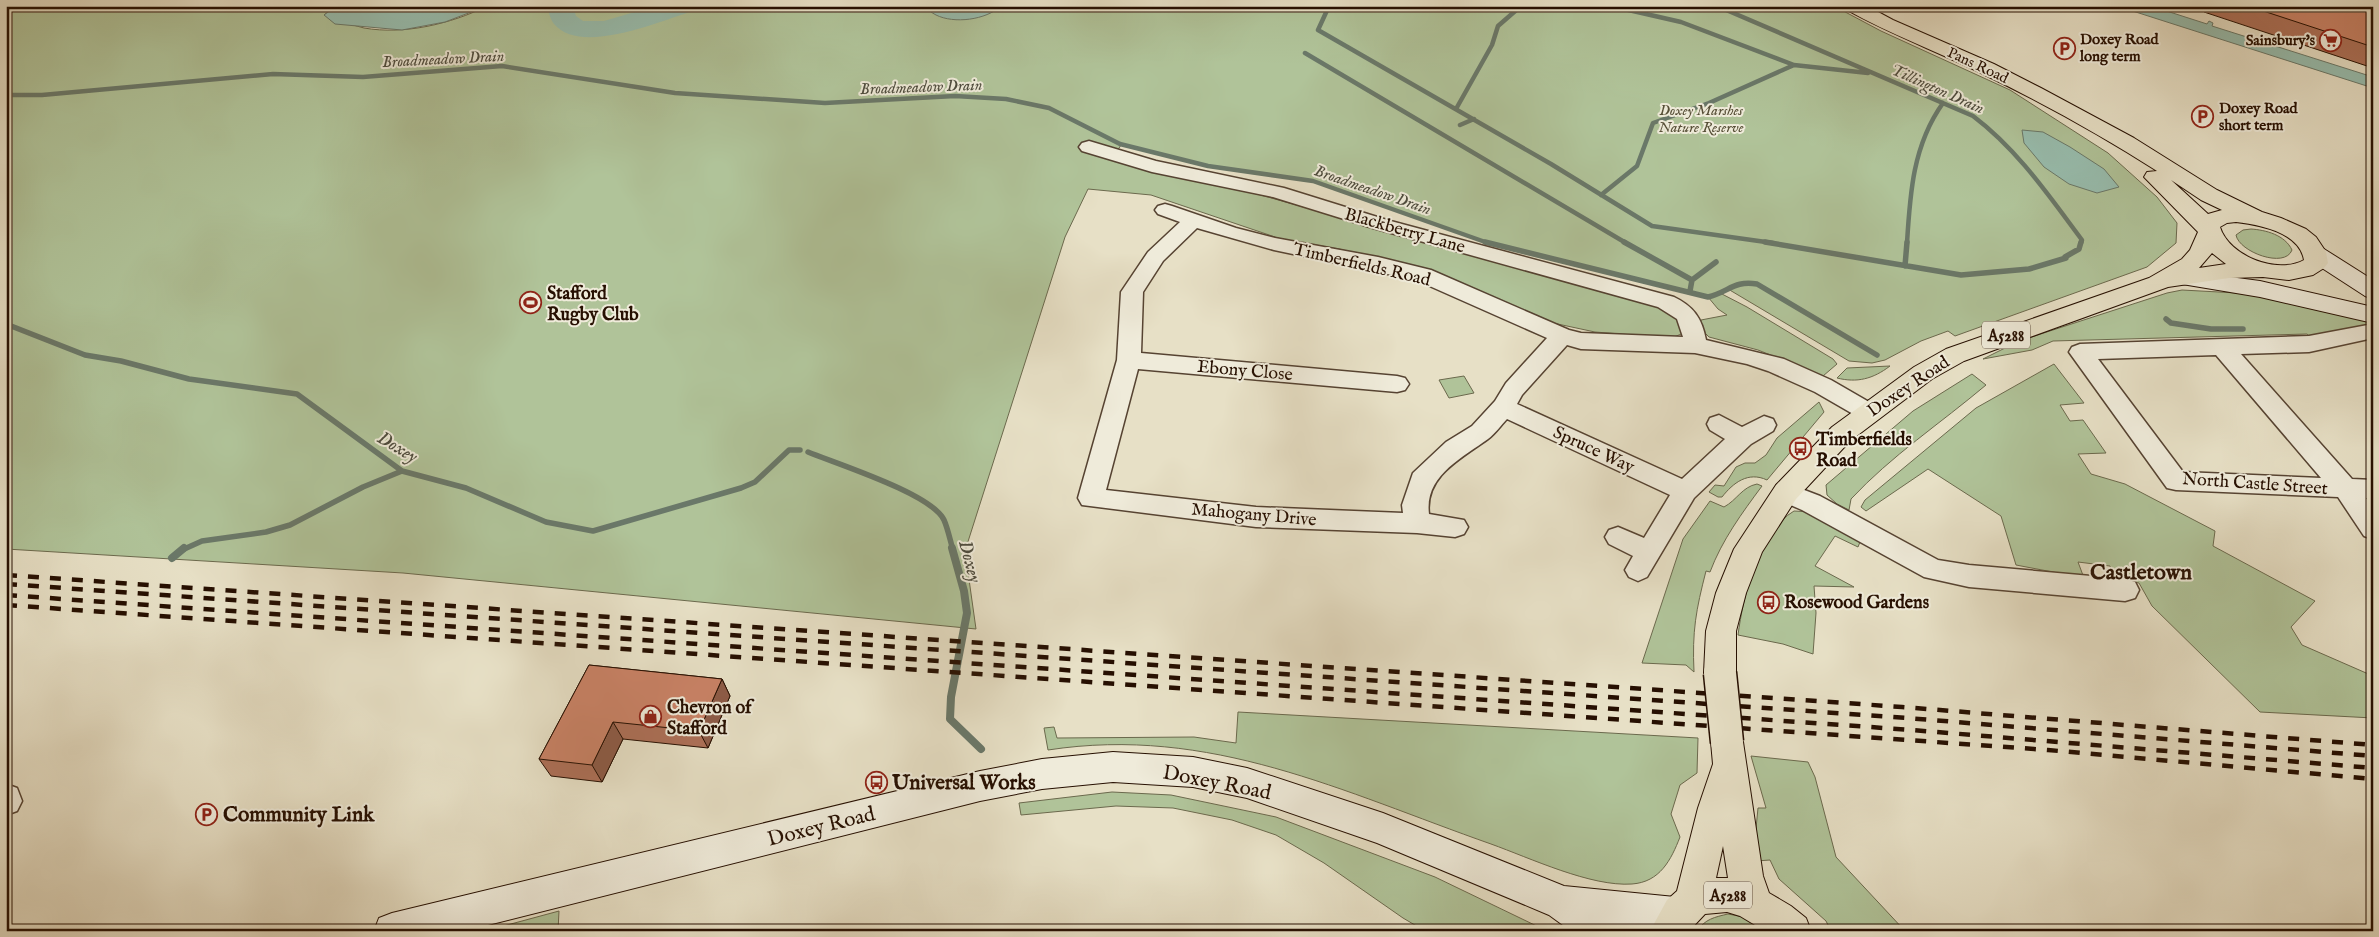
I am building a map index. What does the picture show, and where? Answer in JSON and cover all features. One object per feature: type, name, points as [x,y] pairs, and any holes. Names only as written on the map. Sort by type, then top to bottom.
[{"type":"main road","name":"Pans Road","points":[[1853,6],[1886,24],[1987,68],[2127,142],[2209,195],[2253,216]]},
{"type":"main road","name":"Pans Road","points":[[2100,129],[2110,143],[2146,169],[2208,230]]},
{"type":"main road","name":"A5288","points":[[2223,216],[2253,216],[2293,231],[2306,240],[2316,254],[2316,263],[2309,269],[2298,273],[2275,272],[2236,259],[2222,251],[2208,230],[2213,220],[2223,216]]},
{"type":"main road","name":"Doxey Road","points":[[2157,283],[2190,264],[2202,252],[2208,230]]},
{"type":"main road","name":"Doxey Road","points":[[1755,902],[1745,876],[1728,753],[1720,673],[1721,632],[1731,593],[1749,550],[1786,492],[1841,434],[1868,412],[1923,373],[1955,355],[2157,283],[2229,271],[2275,272]]},
{"type":"main road","name":"Doxey Road","points":[[1679,916],[1715,808],[1728,753]]},
{"type":"main road","name":"A5288","points":[[1679,916],[1707,896],[1722,894],[1755,902],[1777,916],[1793,931]]},
{"type":"street","name":"Blackberry Lane","points":[[1089,147],[1170,170],[1277,192],[1380,224],[1666,302],[1680,308],[1688,316],[1693,327],[1696,345]]},
{"type":"street","name":"Timberfields Road","points":[[1165,210],[1230,232],[1274,244],[1378,264],[1423,275],[1562,336],[1580,340],[1637,344],[1696,345],[1776,365],[1823,386],[1868,412]]},
{"type":"street","name":"Mahogany Drive","points":[[1195,219],[1155,257],[1132,292],[1129,360],[1089,506],[1256,517],[1416,523],[1455,527]]},
{"type":"street","points":[[2316,254],[2373,292]]},
{"type":"street","name":"Doxey Road","points":[[2275,272],[2373,310]]},
{"type":"street","points":[[2184,278],[2260,289],[2373,315]]},
{"type":"street","points":[[2223,348],[2309,344],[2373,332]]},
{"type":"street","points":[[1416,523],[1415,505],[1422,480],[1456,448],[1480,432],[1503,407],[1514,389],[1562,336]]},
{"type":"street","points":[[2223,348],[2346,489],[2373,529]]},
{"type":"street","name":"North Castle Street","points":[[2223,348],[2080,352],[2176,481],[2373,489]]},
{"type":"street","name":"Ebony Close","points":[[1129,360],[1363,371],[1396,384]]},
{"type":"street","name":"Spruce Way","points":[[1503,407],[1685,491]]},
{"type":"street","points":[[1719,424],[1742,438]]},
{"type":"street","points":[[1618,537],[1644,561],[1685,491],[1742,438],[1764,425]]},
{"type":"street","points":[[1786,492],[1811,503],[1933,570],[1969,576],[2108,581]]},
{"type":"street","name":"Doxey Road","points":[[392,931],[980,786],[1042,774],[1113,766],[1194,772],[1246,783],[1383,829],[1562,903],[1602,931]]},
{"type":"street","name":"Doxey Road","points":[[1562,903],[1679,916]]},
{"type":"green space","name":"Doxey Marshes Nature Reserve","points":[[6,6],[336,6],[324,15],[364,28],[395,30],[443,23],[487,6],[1834,6],[1881,31],[2010,90],[2108,153],[2157,197],[2177,223],[2176,243],[2147,267],[1955,336],[1948,331],[1921,341],[1885,360],[1872,363],[1849,361],[1728,289],[1720,293],[1747,307],[1833,359],[1837,364],[1823,376],[1758,350],[1709,337],[1700,328],[1701,320],[1727,315],[1718,309],[1708,297],[1491,244],[1313,181],[1208,166],[1121,145],[1112,159],[1159,173],[1257,194],[1649,303],[1679,314],[1686,332],[1674,337],[1646,336],[1595,332],[1553,323],[1438,274],[1339,249],[1281,239],[1151,195],[1088,189],[1065,237],[965,551],[976,629],[403,573],[6,549]]},
{"type":"green space","points":[[2251,229],[2280,237],[2292,250],[2288,256],[2281,258],[2262,256],[2253,252],[2239,241],[2236,235],[2243,230]]},
{"type":"green space","points":[[2182,290],[2256,294],[2373,321],[2373,327],[2312,338],[2307,334],[2053,341],[2032,350],[1983,359],[2019,341],[2167,293]]},
{"type":"green space","points":[[2054,364],[2084,403],[2060,405],[2070,421],[2083,420],[2106,453],[2078,454],[2091,474],[2125,484],[2215,531],[2213,546],[2315,601],[2291,627],[2302,645],[2373,676],[2373,718],[2260,712],[2152,606],[2139,583],[2116,578],[2110,566],[2078,562],[2084,578],[2016,565],[2001,516],[1928,469],[1866,511],[1861,507],[1865,500],[1976,408]]},
{"type":"green space","points":[[1890,366],[1865,379],[1837,378],[1847,368]]},
{"type":"green space","points":[[1972,374],[1986,385],[1866,483],[1851,499],[1849,510],[1837,504],[1827,495],[1826,485],[1913,411]]},
{"type":"green space","points":[[1464,376],[1474,393],[1449,398],[1439,380]]},
{"type":"green space","points":[[1819,402],[1824,412],[1767,480],[1754,477],[1747,478],[1736,483],[1722,497],[1709,492],[1715,485],[1724,486],[1736,467],[1745,463],[1755,463],[1766,455],[1777,438]]},
{"type":"green space","points":[[1757,484],[1762,486],[1726,538],[1710,572],[1706,571],[1696,621],[1694,672],[1686,665],[1642,663],[1683,539],[1710,501],[1724,507],[1747,488]]},
{"type":"green space","points":[[1794,511],[1813,512],[1860,542],[1858,547],[1835,536],[1815,566],[1854,587],[1814,586],[1816,613],[1813,654],[1783,644],[1738,635],[1748,585],[1762,549],[1781,521]]},
{"type":"green space","points":[[1238,712],[1698,738],[1697,773],[1680,785],[1671,814],[1680,837],[1673,854],[1663,868],[1650,879],[1642,882],[1616,884],[1598,881],[1561,870],[1329,785],[1275,768],[1220,755],[1165,747],[1107,745],[1048,750],[1044,728],[1054,727],[1057,738],[1194,737],[1236,743]]},
{"type":"green space","points":[[1751,756],[1808,762],[1815,777],[1836,857],[1905,931],[1831,931],[1826,921],[1779,879],[1770,860],[1756,861],[1754,849],[1758,808],[1766,808]]},
{"type":"green space","points":[[1112,792],[1171,795],[1276,817],[1435,877],[1547,931],[1425,931],[1403,918],[1324,863],[1276,835],[1232,820],[1173,808],[1116,806],[1021,815],[1019,803]]},
{"type":"green space","points":[[559,911],[558,931],[485,931]]},
{"type":"green space","points":[[1728,914],[1744,917],[1769,931],[1697,931],[1707,921]]},
{"type":"shaded area","points":[[336,6],[487,6],[445,22],[402,30],[335,24],[324,15]]},
{"type":"shaded area","points":[[923,6],[1001,6],[987,15],[961,20],[943,18]]},
{"type":"shaded area","points":[[2117,6],[2151,6],[2207,24],[2209,21],[2213,23],[2212,26],[2373,77],[2373,88]]},
{"type":"shaded area","points":[[2022,130],[2043,132],[2070,147],[2104,169],[2119,187],[2097,193],[2069,184],[2044,167],[2024,143]]},
{"type":"building","points":[[2248,6],[2373,6],[2373,47]]},
{"type":"building","name":"Chevron of Stafford","points":[[589,665],[722,679],[699,731],[613,722],[592,765],[539,759]]},
{"type":"waterway","points":[[560,6],[564,20],[577,29],[605,29],[684,6]]},
{"type":"waterway","points":[[1329,6],[1318,30],[1473,119]]},
{"type":"waterway","points":[[1456,109],[1492,45],[1498,26],[1521,6]]},
{"type":"waterway","points":[[1611,6],[1681,22],[1794,65]]},
{"type":"waterway","name":"Tillington Drain","points":[[1717,6],[1943,103]]},
{"type":"waterway","points":[[1305,53],[1626,243]]},
{"type":"waterway","points":[[1601,195],[1637,166],[1653,123],[1709,103],[1794,65]]},
{"type":"waterway","points":[[1794,65],[1868,73]]},
{"type":"waterway","name":"Broadmeadow Drain","points":[[6,95],[42,95],[273,74],[363,77],[502,66],[675,93],[825,103],[955,96],[1006,99],[1049,108],[1120,144],[1208,166],[1313,181],[1486,242]]},
{"type":"waterway","points":[[1907,243],[1912,188],[1919,153],[1933,119],[1943,103]]},
{"type":"waterway","name":"Tillington Drain","points":[[1943,103],[1973,116],[2019,159],[2082,240],[2081,243]]},
{"type":"waterway","points":[[1460,125],[1473,119]]},
{"type":"waterway","points":[[1473,119],[1601,195]]},
{"type":"waterway","points":[[1601,195],[1652,226],[1773,243]]},
{"type":"waterway","name":"Broadmeadow Drain","points":[[1486,242],[1708,297],[1737,285],[1757,284],[1877,355]]},
{"type":"waterway","points":[[1624,242],[1692,280]]},
{"type":"waterway","points":[[1765,242],[1905,266]]},
{"type":"waterway","points":[[1905,266],[1907,242]]},
{"type":"waterway","name":"Tillington Drain","points":[[2065,257],[2079,249],[2081,242]]},
{"type":"waterway","points":[[1905,266],[1961,275],[2029,269],[2066,258]]},
{"type":"waterway","points":[[1692,280],[1716,262]]},
{"type":"waterway","points":[[1690,291],[1692,280]]},
{"type":"waterway","name":"Tillington Drain","points":[[2166,319],[2171,323],[2211,329],[2243,329]]},
{"type":"waterway","name":"Doxey","points":[[6,324],[85,355],[121,361],[189,379],[297,394],[402,471]]},
{"type":"waterway","name":"Doxey","points":[[402,471],[466,488],[546,522],[593,531],[741,488],[755,482],[789,450],[800,450]]},
{"type":"waterway","name":"Doxey","points":[[808,452],[861,472],[922,500],[936,510],[944,520],[953,550]]},
{"type":"waterway","points":[[182,550],[202,541],[266,532],[290,525],[363,487],[402,471]]},
{"type":"waterway","points":[[172,558],[184,548]]},
{"type":"waterway","name":"Doxey","points":[[952,548],[964,591],[967,613],[951,697],[950,719],[981,749]]},
{"type":"railway","points":[[6,575],[1902,707],[2373,745]]},
{"type":"railway","points":[[6,584],[1907,718],[2373,756]]},
{"type":"railway","points":[[6,595],[1912,730],[2373,768]]},
{"type":"railway","points":[[6,605],[2048,750],[2373,779]]},
{"type":"place","name":"Sainsbury's","points":[[2331,40]]},
{"type":"place","name":"Doxey Road long term","points":[[2064,48]]},
{"type":"place","name":"Doxey Road short term","points":[[2203,117]]},
{"type":"place","name":"Stafford Rugby Club","points":[[531,303]]},
{"type":"place","name":"Timberfields Road","points":[[1800,449]]},
{"type":"place","name":"Rosewood Gardens","points":[[1768,602]]},
{"type":"place","name":"Chevron of Stafford","points":[[651,717]]},
{"type":"place","name":"Universal Works","points":[[876,782]]},
{"type":"place","name":"Community Link","points":[[207,814]]},
{"type":"district","name":"Castletown","points":[[2141,571]]}]
